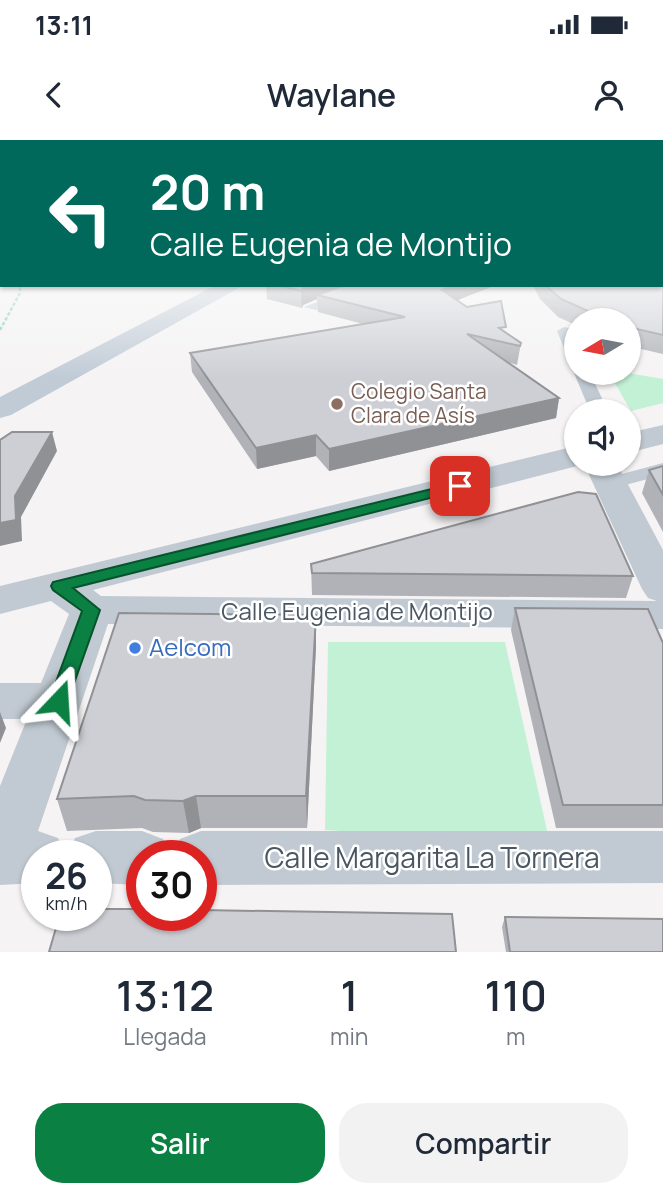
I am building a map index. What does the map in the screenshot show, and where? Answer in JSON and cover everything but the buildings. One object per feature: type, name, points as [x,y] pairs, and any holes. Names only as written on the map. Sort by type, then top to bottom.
[{"type":"main road","points":[[0,408],[201,302]]},
{"type":"street","points":[[641,440],[663,434]]},
{"type":"street","points":[[0,600],[75,598],[564,459]]},
{"type":"street","points":[[606,476],[663,589]]},
{"type":"street","points":[[21,857],[0,857],[59,701],[75,598]]},
{"type":"street","name":"Calle Eugenia de Montijo","points":[[75,598],[663,615]]},
{"type":"street","points":[[0,701],[59,701]]},
{"type":"street","name":"Calle Margarita La Tornera","points":[[217,858],[663,857]]},
{"type":"lane","points":[[311,307],[326,302]]},
{"type":"lane","points":[[641,471],[663,469]]},
{"type":"path","points":[[0,330],[15,302]]},
{"type":"green space","points":[[641,375],[663,379],[663,403],[641,408],[641,399],[624,399],[616,385],[641,385]]},
{"type":"green space","points":[[328,642],[505,642],[550,844],[325,830]]},
{"type":"place","name":"Colegio Santa Clara de Asís","points":[[337,404]]},
{"type":"place","name":"Aelcom","points":[[135,648]]},
{"type":"route","points":[[59,701],[92,610],[59,586],[460,486]]}]
